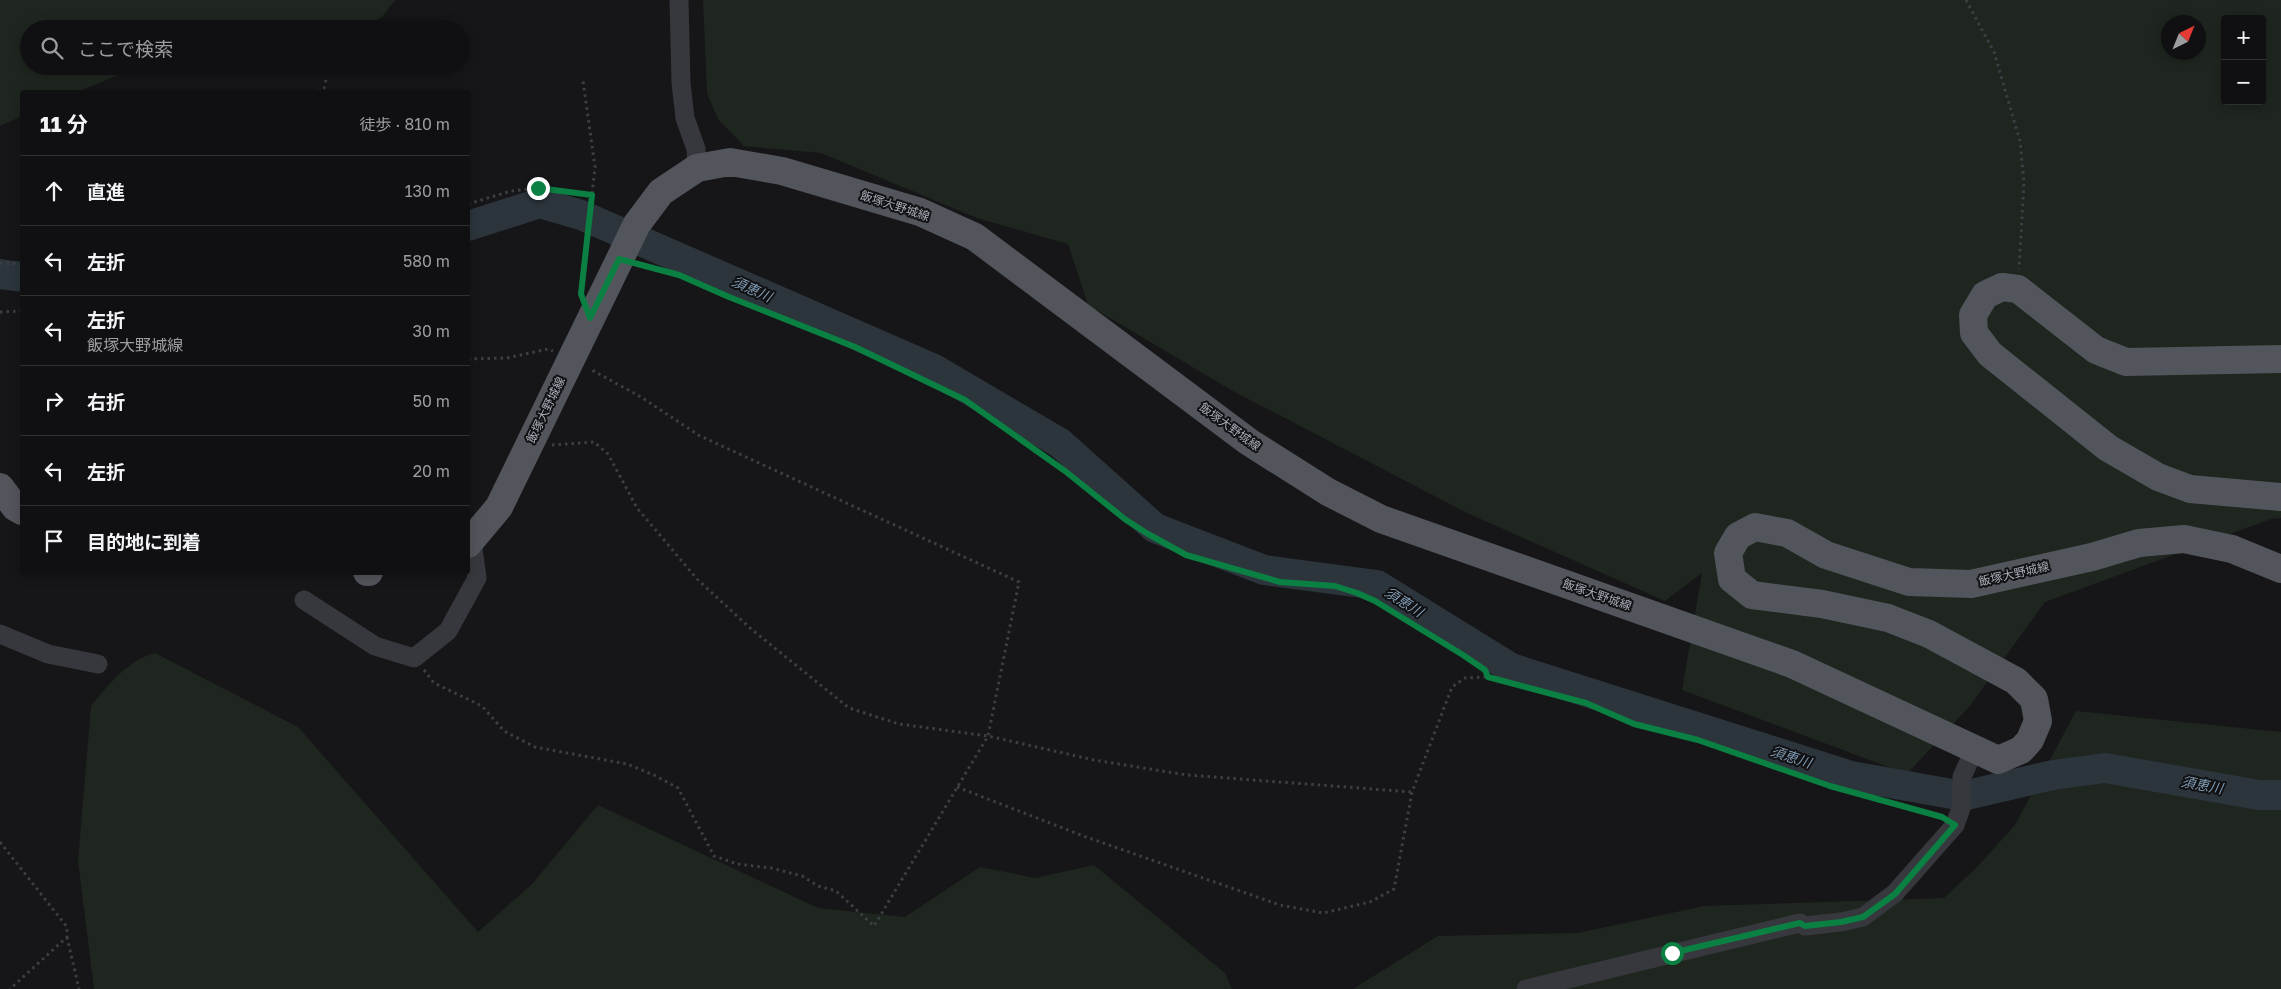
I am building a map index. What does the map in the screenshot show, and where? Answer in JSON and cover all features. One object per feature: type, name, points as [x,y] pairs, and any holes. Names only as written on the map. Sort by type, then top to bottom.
[{"type":"main road","name":"飯塚大野城線","points":[[470,542],[499,507],[637,224],[661,192],[697,168],[730,162],[782,171],[920,212],[975,237],[1249,442],[1328,492],[1381,519],[1792,664],[1998,760],[2020,750],[2030,740],[2038,721],[2034,699],[2016,681],[1929,634],[1888,618],[1822,604],[1752,595],[1732,579],[1728,553],[1738,536],[1755,526],[1787,533],[1826,555],[1909,582],[1971,584],[2092,557],[2139,543],[2184,539],[2232,549],[2281,569]]},
{"type":"main road","points":[[2281,359],[2126,362],[2096,350],[2018,289],[2002,287],[1985,296],[1973,315],[1974,333],[1990,354],[2108,448],[2158,477],[2190,489],[2281,497]]},
{"type":"main road","points":[[0,487],[15,507],[20,510]]},
{"type":"street","points":[[679,0],[681,83],[686,118],[696,149],[697,168]]},
{"type":"street","points":[[304,600],[375,646],[414,658],[448,632],[477,578],[470,542]]},
{"type":"street","points":[[0,634],[48,654],[98,664]]},
{"type":"street","points":[[1526,989],[1800,923],[1805,926],[1841,922],[1863,917],[1895,894],[1958,816],[1962,777],[1974,750]]},
{"type":"path","points":[[1966,0],[1994,52],[2020,141],[2024,182],[2018,289]]},
{"type":"path","points":[[321,90],[324,88],[326,80]]},
{"type":"path","points":[[582,81],[595,166],[582,286]]},
{"type":"path","points":[[470,203],[511,191],[538,188],[592,195]]},
{"type":"path","points":[[621,255],[679,275],[855,347],[965,400],[1065,471],[1126,520],[1179,551],[1280,582],[1335,586],[1357,593],[1375,601],[1463,655],[1485,670],[1488,677]]},
{"type":"path","points":[[0,263],[20,264]]},
{"type":"path","points":[[0,312],[20,311]]},
{"type":"path","points":[[414,658],[434,682],[482,706],[504,731],[535,747],[627,764],[654,775],[678,788],[714,856],[738,864],[771,868],[802,876],[818,886],[836,891],[874,926],[988,736],[1019,582],[700,436],[641,397],[571,358],[548,348],[507,358],[470,359]]},
{"type":"path","points":[[528,448],[594,442],[608,454],[637,508],[697,579],[750,628],[849,708],[898,724],[988,736],[1094,760],[1187,775],[1412,792]]},
{"type":"path","points":[[957,788],[1086,837],[1280,905],[1323,913],[1370,902],[1394,889],[1412,792],[1452,687],[1465,678],[1488,677],[1586,703],[1634,724],[1698,740],[1830,786],[1942,817],[1958,816]]},
{"type":"path","points":[[0,842],[68,927],[67,937],[79,989]]},
{"type":"path","points":[[10,989],[67,937]]},
{"type":"shaded area","points":[[0,0],[395,0],[382,17],[376,20],[20,20],[20,75],[118,75],[82,90],[20,90],[20,117],[0,126]]},
{"type":"shaded area","points":[[703,0],[2281,0],[2281,518],[2271,519],[2045,602],[1969,707],[1907,774],[1682,690],[1702,573],[1665,601],[1465,512],[1231,390],[1088,305],[1068,244],[977,218],[821,153],[744,146],[718,119],[707,93]]},
{"type":"shaded area","points":[[155,653],[298,727],[478,932],[533,883],[598,805],[818,908],[905,917],[980,867],[1035,878],[1094,865],[1225,973],[1232,989],[94,989],[78,861],[91,706],[119,674],[136,661]]},
{"type":"shaded area","points":[[2076,711],[2281,732],[2281,989],[1353,989],[1438,936],[1578,933],[1704,906],[1944,898],[1977,867],[2015,825]]},
{"type":"waterway","name":"須恵川","points":[[470,225],[540,203],[581,215],[934,369],[1060,443],[1155,528],[1264,570],[1377,585],[1511,668],[1851,776],[1963,796],[2053,775],[2105,768],[2259,795],[2281,795]]},
{"type":"waterway","name":"須恵川","points":[[0,274],[20,277]]},
{"type":"route","points":[[538,188],[592,195],[581,294],[590,318],[619,259],[679,275],[855,347],[965,400],[1065,471],[1126,520],[1186,555],[1280,582],[1335,586],[1357,593],[1375,601],[1463,655],[1485,670],[1488,677],[1586,703],[1634,724],[1698,740],[1830,786],[1942,817],[1955,825],[1895,894],[1863,917],[1841,922],[1805,926],[1800,923],[1672,953]]}]
